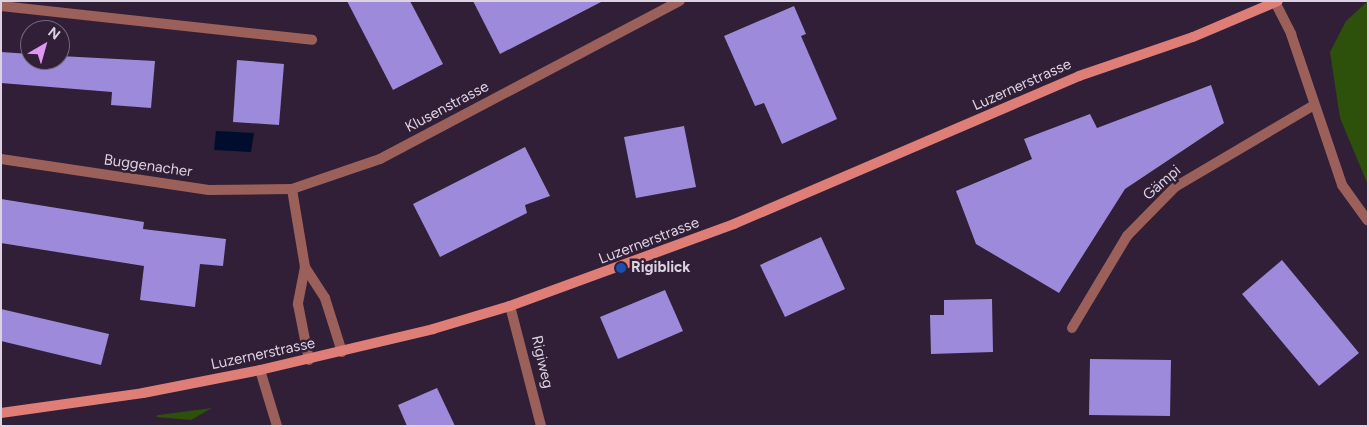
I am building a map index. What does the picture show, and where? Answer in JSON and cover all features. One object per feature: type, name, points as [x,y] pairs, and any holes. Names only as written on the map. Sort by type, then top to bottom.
[{"type":"main road","name":"Luzernerstrasse","points":[[1,413],[143,393],[309,360],[510,306],[734,224],[1079,76],[1193,37],[1276,2]]},
{"type":"street","name":"Klusenstrasse","points":[[292,189],[380,159],[680,1]]},
{"type":"street","points":[[1276,2],[1292,34],[1342,185],[1368,221]]},
{"type":"street","points":[[1,6],[312,40]]},
{"type":"street","name":"Gämpi","points":[[1072,328],[1127,236],[1175,187],[1314,105]]},
{"type":"street","name":"Buggenacher","points":[[1,159],[209,190],[292,189]]},
{"type":"street","points":[[292,189],[305,266],[298,304],[309,360]]},
{"type":"street","points":[[305,266],[322,292],[342,352]]},
{"type":"street","name":"Rigiweg","points":[[510,306],[541,426]]},
{"type":"street","points":[[260,370],[277,426]]},
{"type":"green space","points":[[1368,1],[1368,185],[1340,118],[1330,52],[1346,21]]},
{"type":"green space","points":[[212,408],[191,420],[156,417],[158,415]]},
{"type":"water","points":[[216,131],[254,133],[251,152],[214,150]]},
{"type":"building","points":[[347,1],[410,1],[443,64],[393,90]]},
{"type":"building","points":[[473,1],[603,1],[500,54]]},
{"type":"building","points":[[794,6],[806,34],[801,36],[837,119],[782,144],[764,103],[755,106],[724,36]]},
{"type":"building","points":[[1,52],[20,53],[20,70],[70,70],[70,57],[155,61],[151,108],[111,105],[112,92],[1,83]]},
{"type":"building","points":[[237,60],[284,64],[279,125],[233,122]]},
{"type":"building","points":[[1211,85],[1224,123],[1125,189],[1059,293],[976,244],[956,191],[1032,159],[1024,139],[1090,114],[1097,128]]},
{"type":"building","points":[[684,126],[696,187],[636,198],[624,137]]},
{"type":"building","points":[[525,147],[550,196],[525,205],[527,213],[440,257],[413,204]]},
{"type":"building","points":[[1,199],[144,222],[143,229],[226,239],[223,266],[200,264],[195,307],[140,300],[144,266],[1,243]]},
{"type":"building","points":[[821,237],[845,289],[785,317],[760,265]]},
{"type":"building","points":[[1282,260],[1359,353],[1319,386],[1242,294]]},
{"type":"building","points":[[665,290],[683,331],[618,359],[600,317]]},
{"type":"building","points":[[992,299],[993,352],[931,354],[930,315],[944,315],[944,300]]},
{"type":"building","points":[[1,309],[109,334],[101,365],[1,341]]},
{"type":"building","points":[[1090,359],[1171,360],[1170,416],[1089,415]]},
{"type":"building","points":[[437,388],[455,426],[407,426],[398,405]]},
{"type":"place","name":"Rigiblick","points":[[621,268]]}]
